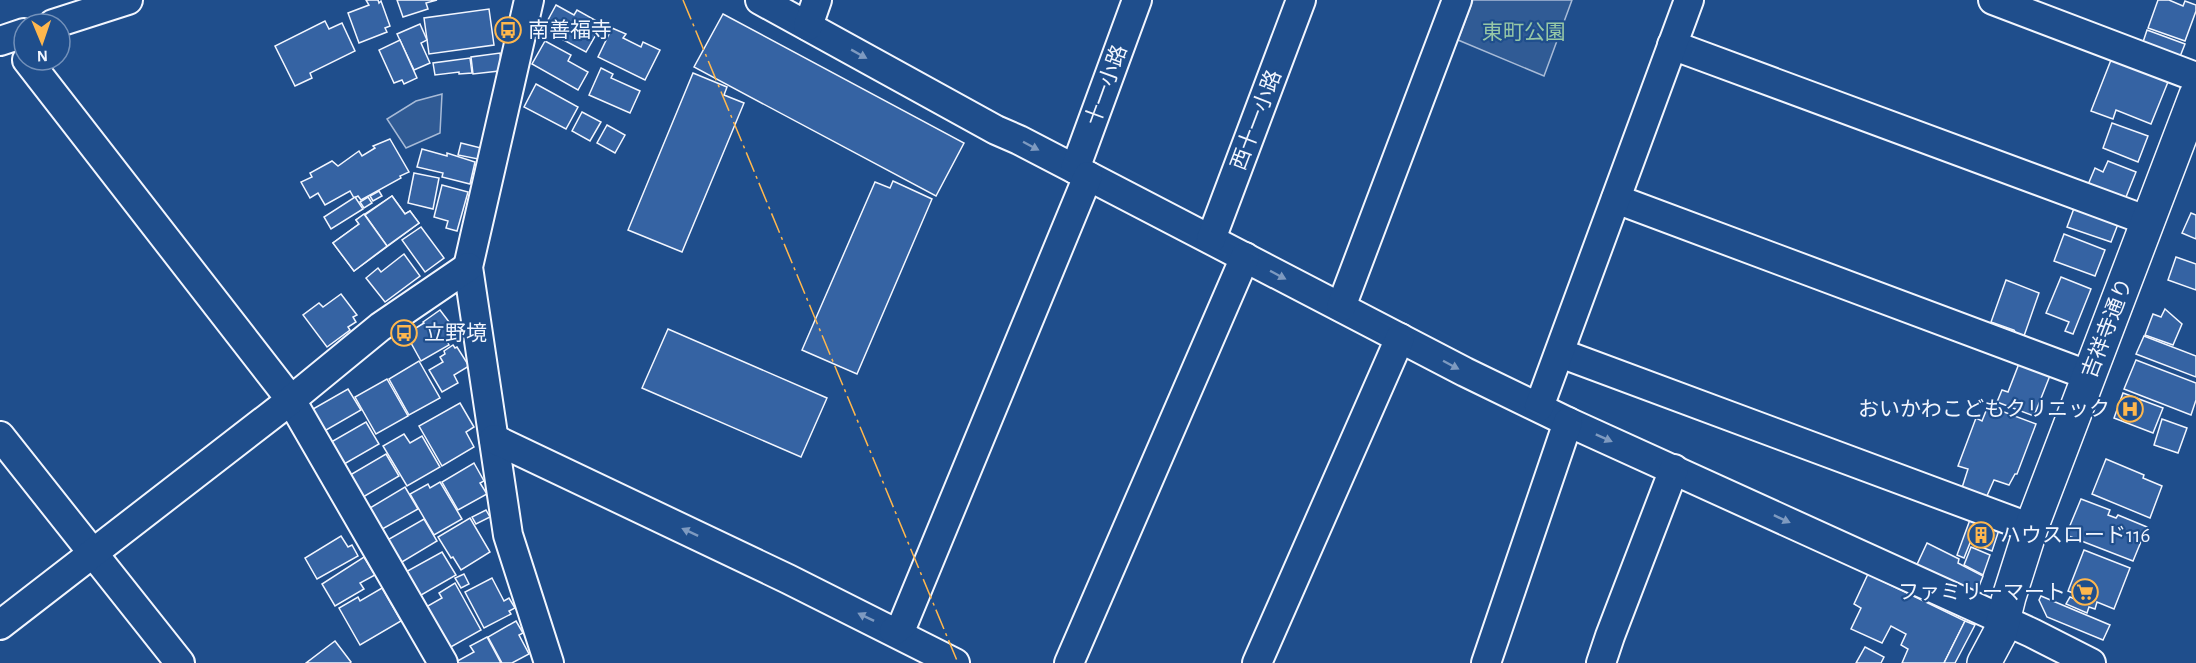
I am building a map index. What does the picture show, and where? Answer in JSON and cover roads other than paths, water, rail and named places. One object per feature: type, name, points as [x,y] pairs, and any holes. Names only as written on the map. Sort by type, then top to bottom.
[{"type":"main road","name":"吉祥寺通り","points":[[1984,663],[1995,646],[2031,528],[2196,95]]},
{"type":"street","points":[[72,18],[128,0]]},
{"type":"street","points":[[529,0],[468,267],[508,535],[549,663]]},
{"type":"street","points":[[760,0],[996,130],[1539,408],[2003,622],[2032,633],[2091,663]]},
{"type":"street","points":[[808,26],[818,0]]},
{"type":"street","name":"十一小路","points":[[894,631],[903,624],[1081,173],[1137,0]]},
{"type":"street","name":"西十一小路","points":[[1210,239],[1301,0]]},
{"type":"street","points":[[1341,307],[1457,0]]},
{"type":"street","points":[[1539,408],[1689,0]]},
{"type":"street","points":[[1993,0],[2196,77]]},
{"type":"street","points":[[1672,45],[2148,221]]},
{"type":"street","points":[[36,72],[291,400],[443,663]]},
{"type":"street","points":[[1616,199],[2090,376]]},
{"type":"street","points":[[1069,663],[1245,257]]},
{"type":"street","points":[[0,625],[291,400],[380,327],[468,267]]},
{"type":"street","points":[[1257,663],[1400,338]]},
{"type":"street","points":[[1560,353],[2031,528]]},
{"type":"street","points":[[1486,663],[1568,422]]},
{"type":"street","points":[[0,436],[180,663]]},
{"type":"street","points":[[494,439],[894,631],[955,663]]},
{"type":"street","points":[[1601,663],[1674,469]]},
{"type":"place","name":"南善福寺","points":[[508,30]]},
{"type":"place","name":"立野境","points":[[404,333]]},
{"type":"place","name":"おいかわこどもクリニック","points":[[2130,409]]},
{"type":"place","name":"ハウスロード116","points":[[1981,535]]},
{"type":"place","name":"ファミリーマート","points":[[2085,592]]},
{"type":"park label","name":"東町公園","points":[[1524,32]]}]
